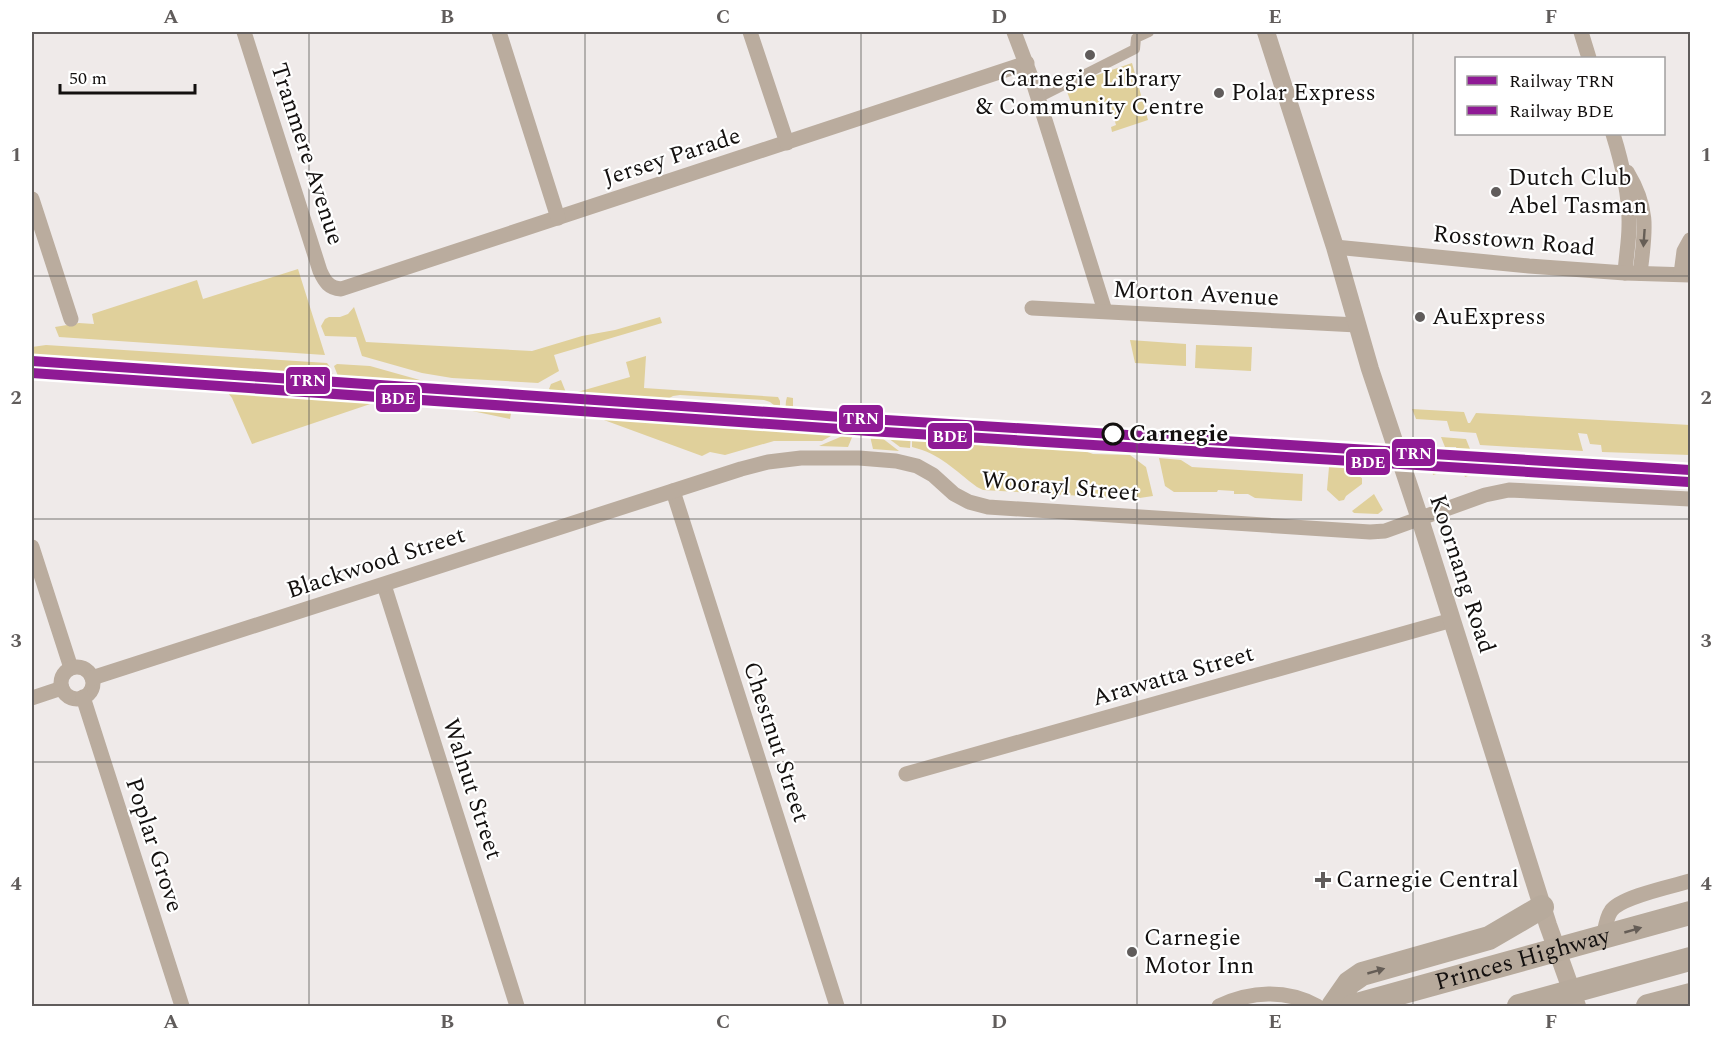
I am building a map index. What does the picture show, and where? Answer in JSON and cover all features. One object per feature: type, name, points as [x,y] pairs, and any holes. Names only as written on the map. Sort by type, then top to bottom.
[{"type":"highway","points":[[1333,1006],[1349,983],[1362,974],[1489,938],[1542,907]]},
{"type":"highway","name":"Princes Highway","points":[[1353,1006],[1690,914]]},
{"type":"highway","name":"Princes Highway","points":[[1524,1006],[1574,1000],[1690,959]]},
{"type":"highway","points":[[1648,1006],[1690,995]]},
{"type":"street","name":"Tranmere Avenue","points":[[244,32],[320,271],[331,287]]},
{"type":"street","points":[[498,32],[558,218]]},
{"type":"street","points":[[750,32],[787,142]]},
{"type":"street","points":[[1014,32],[1027,63],[1106,311]]},
{"type":"street","points":[[1038,98],[1135,49],[1136,38],[1149,32]]},
{"type":"street","name":"Koornang Road","points":[[1266,32],[1335,247],[1380,402],[1420,519],[1542,907],[1574,1000]]},
{"type":"street","points":[[1581,32],[1589,57]]},
{"type":"street","name":"Jersey Parade","points":[[331,287],[341,289],[348,287],[1027,63]]},
{"type":"street","points":[[1613,135],[1622,165],[1629,226],[1624,273]]},
{"type":"street","points":[[1622,165],[1642,202],[1645,217],[1640,273]]},
{"type":"street","points":[[32,198],[71,319]]},
{"type":"street","points":[[1686,274],[1684,251],[1690,240]]},
{"type":"street","name":"Rosstown Road","points":[[1335,247],[1530,266],[1624,273],[1686,274]]},
{"type":"street","name":"Morton Avenue","points":[[1032,308],[1357,325]]},
{"type":"street","name":"Woorayl Street","points":[[673,491],[768,462],[801,458],[859,458],[916,466],[933,476],[954,494],[969,502],[988,507],[1370,532],[1384,531],[1485,495],[1509,489],[1690,499]]},
{"type":"street","name":"Blackwood Street","points":[[92,678],[673,491]]},
{"type":"street","name":"Chestnut Street","points":[[673,491],[837,1006]]},
{"type":"street","points":[[32,547],[71,668]]},
{"type":"street","name":"Walnut Street","points":[[384,585],[517,1006]]},
{"type":"street","name":"Arawatta Street","points":[[906,774],[1452,620]]},
{"type":"street","points":[[71,668],[81,668],[92,678],[91,689],[78,699],[68,696],[62,688],[62,676],[71,668]]},
{"type":"street","points":[[32,698],[62,688]]},
{"type":"street","name":"Poplar Grove","points":[[83,697],[182,1006]]},
{"type":"street","points":[[1603,938],[1609,913],[1614,908],[1641,895],[1690,881]]},
{"type":"street","points":[[1220,1006],[1239,998],[1271,993],[1294,996],[1317,1006]]},
{"type":"street","points":[[1256,1006],[1271,993]]},
{"type":"shaded area","points":[[1132,63],[1148,120],[1112,132],[1111,127],[1116,125],[1109,101],[1074,111],[1065,86]]},
{"type":"shaded area","points":[[298,269],[325,355],[59,337],[55,327],[79,323],[94,324],[92,314],[197,280],[203,299]]},
{"type":"shaded area","points":[[354,307],[366,342],[532,351],[660,317],[662,323],[554,355],[559,371],[538,383],[452,378],[422,373],[362,356],[356,337],[325,336],[321,326],[325,319],[348,314]]},
{"type":"shaded area","points":[[1130,340],[1186,344],[1186,366],[1135,363]]},
{"type":"shaded area","points":[[46,345],[327,363],[340,397],[364,389],[364,377],[338,376],[334,366],[337,364],[370,366],[434,384],[540,392],[558,405],[566,407],[644,416],[684,403],[756,406],[767,409],[790,424],[819,427],[818,432],[823,432],[824,428],[853,431],[838,432],[822,441],[774,441],[725,455],[710,452],[702,456],[593,416],[562,410],[512,407],[510,419],[394,396],[252,444],[232,398],[224,388],[32,375],[32,347]]},
{"type":"shaded area","points":[[1196,345],[1252,347],[1251,371],[1195,368]]},
{"type":"shaded area","points":[[646,356],[644,388],[778,397],[780,410],[764,400],[680,395],[673,396],[653,407],[640,409],[576,401],[559,397],[549,389],[551,384],[561,380],[567,395],[630,377],[626,362]]},
{"type":"shaded area","points":[[787,397],[793,398],[793,416],[854,420],[854,422],[790,417],[785,414]]},
{"type":"shaded area","points":[[1412,409],[1464,412],[1468,423],[1476,413],[1690,425],[1690,455],[1602,452],[1601,445],[1590,444],[1587,434],[1578,433],[1583,451],[1480,445],[1476,433],[1450,431],[1447,421],[1416,419]]},
{"type":"shaded area","points":[[870,431],[911,433],[910,448],[900,447],[884,435]]},
{"type":"shaded area","points":[[912,433],[950,436],[956,439],[957,436],[988,438],[982,445],[986,446],[992,438],[1063,443],[1093,454],[1130,455],[1146,467],[1153,496],[1133,499],[983,490],[939,458],[912,447]]},
{"type":"shaded area","points":[[845,435],[853,435],[848,447],[819,446]]},
{"type":"shaded area","points":[[870,436],[882,438],[899,451],[873,449]]},
{"type":"shaded area","points":[[1441,437],[1466,439],[1470,449],[1457,453],[1456,447],[1445,447]]},
{"type":"shaded area","points":[[1482,452],[1609,461],[1665,462],[1659,471],[1508,462],[1465,477],[1461,466],[1433,475],[1432,469]]},
{"type":"shaded area","points":[[1159,458],[1181,460],[1192,467],[1303,474],[1302,501],[1255,498],[1248,494],[1234,494],[1234,491],[1174,492],[1165,486]]},
{"type":"shaded area","points":[[1672,462],[1690,463],[1690,473],[1666,472]]},
{"type":"shaded area","points":[[1331,464],[1341,466],[1362,478],[1362,484],[1344,500],[1339,501],[1327,490]]},
{"type":"shaded area","points":[[1374,494],[1383,510],[1378,514],[1352,511]]},
{"type":"rail line","name":"TRN","points":[[32,361],[870,419],[1690,470]]},
{"type":"rail line","name":"BDE","points":[[32,373],[869,431],[1689,482]]},
{"type":"place","name":"Carnegie Library & Community Centre","points":[[1090,55]]},
{"type":"place","name":"Polar Express","points":[[1219,93]]},
{"type":"place","name":"Dutch Club Abel Tasman","points":[[1496,192]]},
{"type":"place","name":"AuExpress","points":[[1420,317]]},
{"type":"place","name":"Carnegie","points":[[1113,434]]},
{"type":"place","name":"Carnegie Central","points":[[1323,880]]},
{"type":"place","name":"Carnegie Motor Inn","points":[[1132,952]]}]
